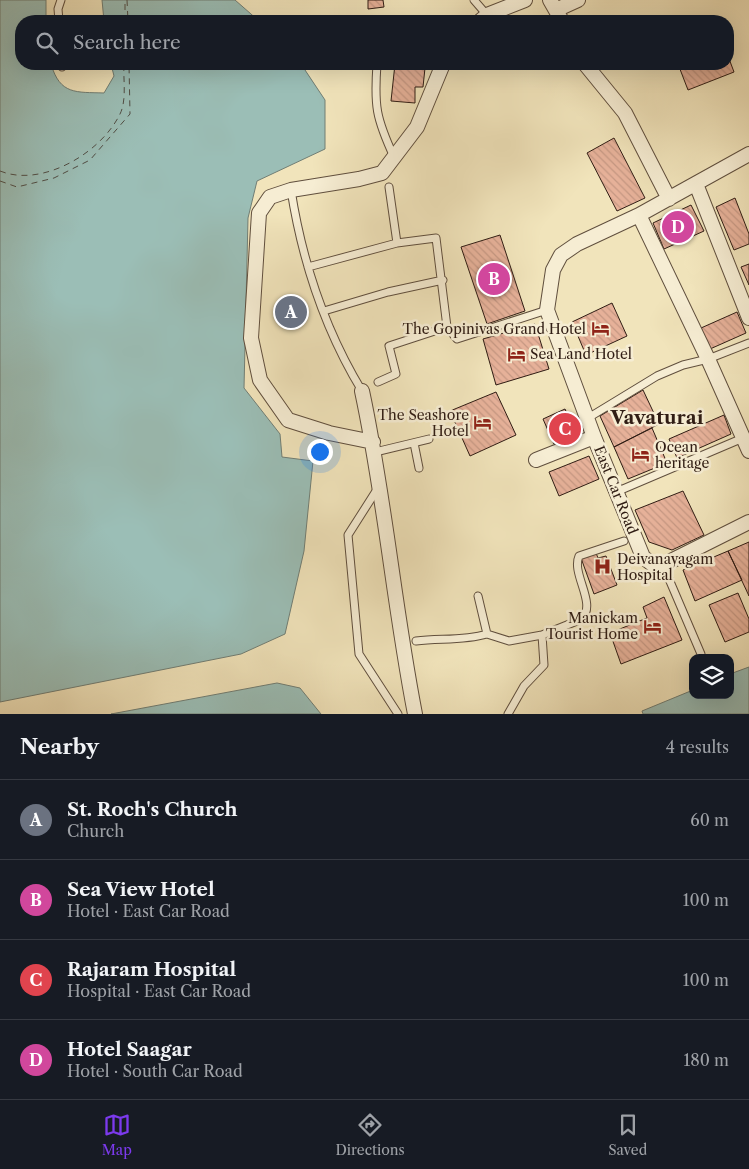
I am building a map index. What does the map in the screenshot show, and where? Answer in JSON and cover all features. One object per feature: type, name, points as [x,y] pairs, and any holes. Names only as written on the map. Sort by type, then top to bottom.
[{"type":"street","points":[[490,15],[525,0]]},
{"type":"street","points":[[556,10],[578,0]]},
{"type":"street","points":[[374,447],[288,420],[260,380],[251,338],[259,213],[270,197],[291,190],[382,173],[417,127],[441,70]]},
{"type":"street","points":[[590,70],[625,113],[669,199]]},
{"type":"street","points":[[546,310],[553,270],[561,255],[577,244],[639,215],[749,154]]},
{"type":"street","points":[[696,184],[749,318]]},
{"type":"street","points":[[639,215],[708,359],[746,445]]},
{"type":"street","name":"East Car Road","points":[[546,310],[594,437],[643,557],[658,565]]},
{"type":"street","points":[[362,391],[374,447],[402,645],[415,714]]},
{"type":"street","points":[[536,460],[594,437]]},
{"type":"street","points":[[658,565],[749,522]]},
{"type":"lane","points":[[58,15],[60,0]]},
{"type":"lane","points":[[474,0],[482,15]]},
{"type":"lane","points":[[377,70],[374,102],[382,131],[395,158]]},
{"type":"lane","points":[[389,187],[396,243]]},
{"type":"lane","points":[[291,190],[297,227],[308,267],[342,358],[362,391]]},
{"type":"lane","points":[[308,267],[396,243],[436,238],[447,327],[457,338],[546,310]]},
{"type":"lane","points":[[324,311],[388,292],[442,280]]},
{"type":"lane","points":[[378,382],[396,374],[388,346],[447,327]]},
{"type":"lane","points":[[588,418],[657,376],[683,365],[708,359],[749,342]]},
{"type":"lane","points":[[374,447],[414,443],[429,439]]},
{"type":"lane","points":[[414,443],[419,468]]},
{"type":"lane","points":[[616,492],[746,445]]},
{"type":"lane","points":[[380,485],[348,535],[359,654],[398,714]]},
{"type":"lane","points":[[416,641],[441,638],[468,639],[487,634],[509,641],[542,635],[582,619],[585,615],[586,604],[578,563],[579,556],[624,540]]},
{"type":"lane","points":[[658,565],[701,654]]},
{"type":"lane","points":[[478,596],[487,634]]},
{"type":"lane","points":[[508,714],[524,686],[544,665],[542,635]]},
{"type":"water","points":[[0,0],[46,0],[46,15],[15,15],[15,70],[53,70],[59,81],[70,90],[104,93],[114,76],[112,70],[305,70],[325,100],[325,149],[257,181],[248,218],[244,388],[280,434],[282,457],[313,461],[304,551],[285,634],[241,654],[0,702]]},
{"type":"water","points":[[102,0],[235,0],[252,15],[103,15]]},
{"type":"water","points":[[749,667],[749,714],[643,714],[642,711],[689,692],[689,699],[734,699],[734,673]]},
{"type":"water","points":[[277,683],[300,688],[321,714],[111,714]]},
{"type":"building","points":[[368,0],[383,0],[384,7],[368,9]]},
{"type":"building","points":[[394,70],[425,70],[423,87],[415,87],[415,103],[391,101]]},
{"type":"building","points":[[680,70],[733,70],[734,72],[688,90]]},
{"type":"building","points":[[614,138],[645,198],[617,211],[587,153]]},
{"type":"building","points":[[735,198],[749,234],[749,244],[734,250],[716,207]]},
{"type":"building","points":[[691,205],[704,231],[664,249],[653,223]]},
{"type":"building","points":[[500,235],[525,311],[487,324],[461,247]]},
{"type":"building","points":[[749,264],[749,285],[741,267]]},
{"type":"building","name":"The Gopinivas Grand Hotel","points":[[612,303],[627,336],[586,355],[572,322]]},
{"type":"building","points":[[737,312],[746,333],[710,349],[701,328]]},
{"type":"building","name":"Sea Land Hotel","points":[[535,324],[549,369],[496,385],[483,339]]},
{"type":"building","points":[[643,390],[659,424],[614,447],[600,416]]},
{"type":"building","name":"The Seashore Hotel","points":[[496,392],[516,435],[470,456],[450,411]]},
{"type":"building","points":[[565,409],[576,434],[554,444],[543,419]]},
{"type":"building","points":[[724,415],[731,434],[677,458],[669,439]]},
{"type":"building","name":"Ocean heritage","points":[[652,428],[667,463],[628,479],[614,447]]},
{"type":"building","points":[[589,456],[599,479],[559,496],[549,472]]},
{"type":"building","points":[[683,491],[704,535],[672,550],[649,542],[635,510]]},
{"type":"building","points":[[749,542],[749,596],[728,551]]},
{"type":"building","points":[[728,551],[742,580],[695,601],[683,570]]},
{"type":"building","points":[[596,553],[598,558],[606,556],[617,585],[594,594],[581,558]]},
{"type":"building","points":[[738,593],[749,619],[749,632],[725,642],[709,605]]},
{"type":"building","name":"Manickam Tourist Home","points":[[664,597],[682,640],[621,664],[610,633],[647,618],[643,607]]},
{"type":"ferry route","points":[[125,0],[125,15]]},
{"type":"ferry route","points":[[127,0],[128,15]]},
{"type":"ferry route","points":[[0,171],[16,175],[34,175],[69,164],[85,154],[99,142],[120,114],[124,96],[124,70]]},
{"type":"ferry route","points":[[0,181],[17,187],[54,178],[90,160],[130,114],[129,70]]},
{"type":"place","name":"Hotel Saagar","points":[[678,227]]},
{"type":"place","name":"Sea View Hotel","points":[[494,279]]},
{"type":"place","name":"St. Roch's Church","points":[[291,312]]},
{"type":"place","name":"The Gopinivas Grand Hotel","points":[[600,329]]},
{"type":"place","name":"Sea Land Hotel","points":[[516,354]]},
{"type":"place","name":"The Seashore Hotel","points":[[483,423]]},
{"type":"place","name":"Rajaram Hospital","points":[[565,429]]},
{"type":"place","name":"Ocean heritage","points":[[641,455]]},
{"type":"place","name":"Deivanayagam Hospital","points":[[603,567]]},
{"type":"place","name":"Manickam Tourist Home","points":[[652,626]]},
{"type":"district","name":"Vavaturai","points":[[657,417]]}]
